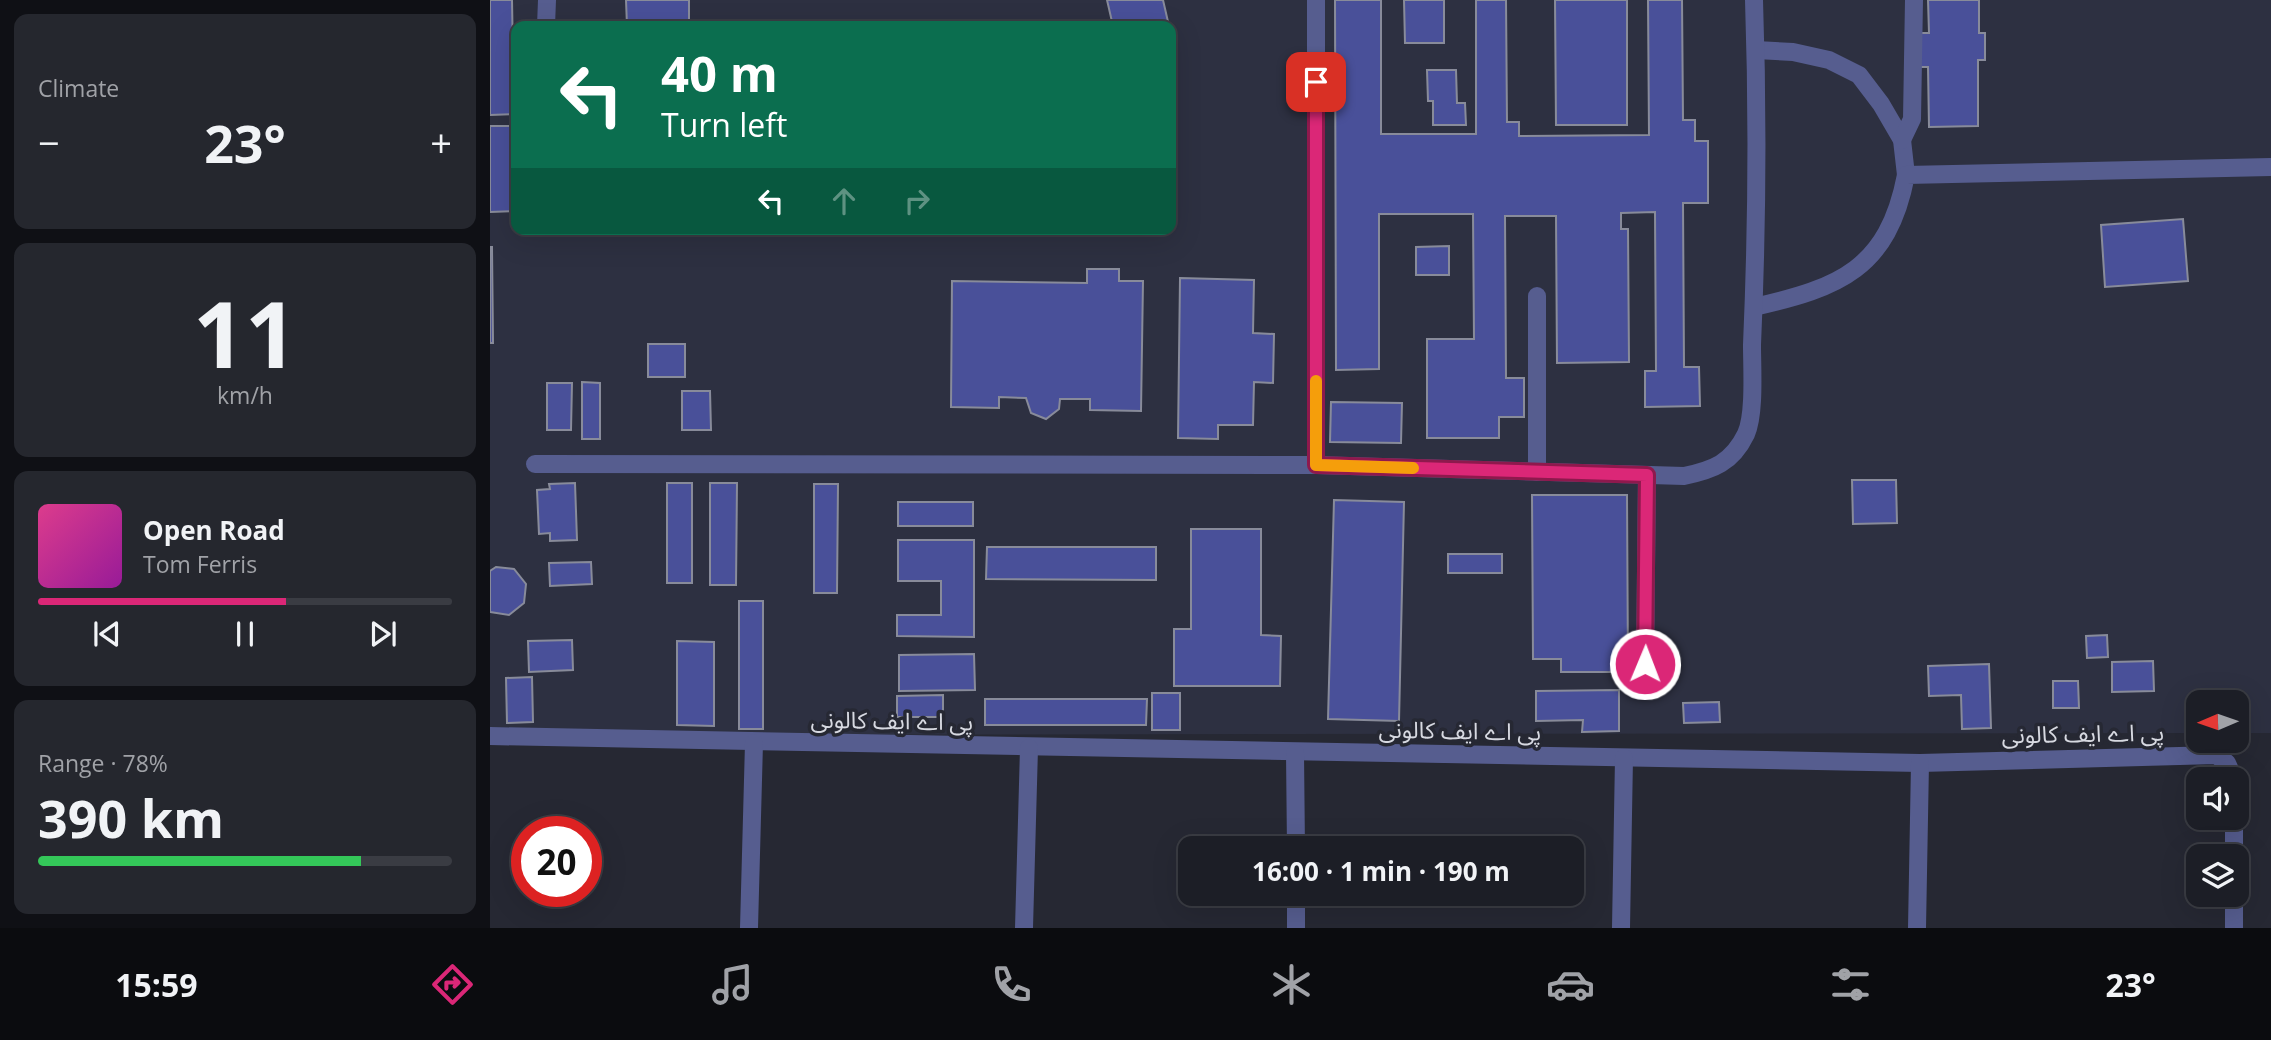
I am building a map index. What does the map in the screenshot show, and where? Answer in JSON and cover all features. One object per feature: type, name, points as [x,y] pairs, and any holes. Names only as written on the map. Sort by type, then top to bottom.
[{"type":"street","points":[[547,0],[547,21]]},
{"type":"street","points":[[1316,0],[1316,465]]},
{"type":"street","points":[[535,464],[1316,465],[1684,476],[1713,470],[1734,455],[1747,431],[1754,307],[1754,0]]},
{"type":"street","points":[[1902,140],[1912,119],[1913,0]]},
{"type":"street","points":[[1754,307],[1811,294],[1852,272],[1885,240],[1900,207],[1906,175],[1902,140],[1881,104],[1859,75],[1829,60],[1793,52],[1756,50]]},
{"type":"street","points":[[1906,175],[2271,167]]},
{"type":"street","points":[[1537,296],[1537,472]]},
{"type":"street","points":[[1645,664],[1647,475]]},
{"type":"street","name":"پی اے ایف کالونی","points":[[490,736],[1920,763],[2216,755],[2229,767]]},
{"type":"street","points":[[749,928],[754,743]]},
{"type":"street","points":[[1024,928],[1029,748]]},
{"type":"street","points":[[1295,753],[1296,836]]},
{"type":"street","points":[[1621,928],[1625,758]]},
{"type":"street","points":[[1917,928],[1920,763]]},
{"type":"street","points":[[1296,906],[1296,928]]},
{"type":"street","points":[[2234,907],[2234,928]]},
{"type":"shaded area","points":[[490,0],[2271,0],[2271,733],[2249,733],[2249,690],[2186,690],[2186,733],[490,735]]},
{"type":"building","points":[[490,0],[512,0],[511,114],[490,115]]},
{"type":"building","points":[[626,0],[689,0],[689,21],[627,21]]},
{"type":"building","points":[[1107,0],[1163,0],[1168,21],[1112,21]]},
{"type":"building","points":[[1335,0],[1381,0],[1381,134],[1476,134],[1476,0],[1506,0],[1507,122],[1519,122],[1519,136],[1649,135],[1648,0],[1682,0],[1683,120],[1695,120],[1695,141],[1708,141],[1708,203],[1683,203],[1684,367],[1699,367],[1700,406],[1645,407],[1645,371],[1656,371],[1655,212],[1621,213],[1621,229],[1628,229],[1629,362],[1557,363],[1556,216],[1505,216],[1506,378],[1524,378],[1524,417],[1499,417],[1499,438],[1427,438],[1427,339],[1474,339],[1473,214],[1379,214],[1379,369],[1336,370]]},
{"type":"building","points":[[1404,0],[1444,0],[1444,43],[1405,43]]},
{"type":"building","points":[[1555,0],[1627,0],[1627,125],[1556,125]]},
{"type":"building","points":[[1928,0],[1979,0],[1979,33],[1985,33],[1985,60],[1978,60],[1978,126],[1929,127],[1928,67],[1920,67],[1920,33],[1929,33]]},
{"type":"building","points":[[1427,70],[1456,70],[1457,103],[1465,103],[1466,125],[1433,125],[1433,101],[1428,101]]},
{"type":"building","points":[[490,126],[511,126],[511,211],[490,212]]},
{"type":"building","points":[[2183,219],[2188,281],[2105,287],[2101,225]]},
{"type":"building","points":[[1449,246],[1449,275],[1416,275],[1416,247]]},
{"type":"building","points":[[492,247],[493,343],[490,343]]},
{"type":"building","points":[[1087,269],[1119,269],[1119,281],[1143,281],[1141,411],[1090,410],[1090,399],[1060,399],[1059,409],[1046,419],[1031,413],[1026,398],[999,397],[999,408],[951,407],[952,281],[1087,283]]},
{"type":"building","points":[[1180,278],[1254,280],[1253,333],[1274,334],[1273,383],[1254,382],[1253,425],[1218,425],[1218,439],[1178,438]]},
{"type":"building","points":[[648,344],[685,344],[685,377],[648,377]]},
{"type":"building","points":[[582,382],[600,383],[600,439],[582,439]]},
{"type":"building","points":[[547,383],[572,383],[571,430],[547,430]]},
{"type":"building","points":[[682,391],[710,391],[711,430],[682,430]]},
{"type":"building","points":[[1331,402],[1402,403],[1401,443],[1330,442]]},
{"type":"building","points":[[1852,480],[1896,480],[1897,523],[1853,524]]},
{"type":"building","points":[[575,483],[577,540],[550,541],[550,533],[539,534],[537,490],[550,489],[549,484]]},
{"type":"building","points":[[667,483],[692,483],[692,583],[667,583]]},
{"type":"building","points":[[710,483],[737,483],[736,585],[710,585]]},
{"type":"building","points":[[814,484],[838,484],[837,593],[814,593]]},
{"type":"building","points":[[1532,495],[1627,495],[1628,672],[1561,672],[1561,659],[1533,659]]},
{"type":"building","points":[[1334,500],[1404,502],[1399,721],[1328,719]]},
{"type":"building","points":[[898,502],[973,502],[973,526],[898,526]]},
{"type":"building","points":[[1191,529],[1261,529],[1261,635],[1281,636],[1280,686],[1174,686],[1174,629],[1191,629]]},
{"type":"building","points":[[898,540],[974,540],[974,637],[897,636],[897,615],[941,615],[941,581],[898,581]]},
{"type":"building","points":[[987,547],[1156,547],[1156,580],[986,579]]},
{"type":"building","points":[[1448,554],[1502,554],[1502,573],[1448,573]]},
{"type":"building","points":[[591,562],[592,584],[550,586],[549,563]]},
{"type":"building","points":[[496,567],[514,569],[526,584],[524,603],[509,615],[490,612],[490,571]]},
{"type":"building","points":[[739,601],[763,601],[763,729],[739,729]]},
{"type":"building","points":[[2107,635],[2108,657],[2087,658],[2086,636]]},
{"type":"building","points":[[572,640],[573,670],[529,672],[528,641]]},
{"type":"building","points":[[677,641],[714,642],[714,726],[677,725]]},
{"type":"building","points":[[974,654],[975,690],[899,691],[899,655]]},
{"type":"building","points":[[2153,661],[2154,691],[2112,692],[2112,662]]},
{"type":"building","points":[[1989,664],[1991,728],[1962,729],[1961,695],[1929,696],[1928,666]]},
{"type":"building","points":[[532,677],[533,722],[507,723],[506,678]]},
{"type":"building","points":[[2053,681],[2078,681],[2079,708],[2053,708]]},
{"type":"building","points":[[1619,690],[1619,731],[1582,732],[1583,720],[1536,721],[1536,691]]},
{"type":"building","points":[[1152,693],[1180,693],[1180,730],[1152,730]]},
{"type":"building","points":[[943,695],[943,717],[897,717],[897,696]]},
{"type":"building","points":[[985,699],[1147,699],[1146,725],[985,725]]},
{"type":"building","points":[[1719,702],[1720,722],[1684,723],[1683,703]]},
{"type":"slow traffic","points":[[1316,381],[1316,465],[1413,468]]},
{"type":"route","points":[[1316,82],[1316,465],[1647,475],[1645,664]]}]
